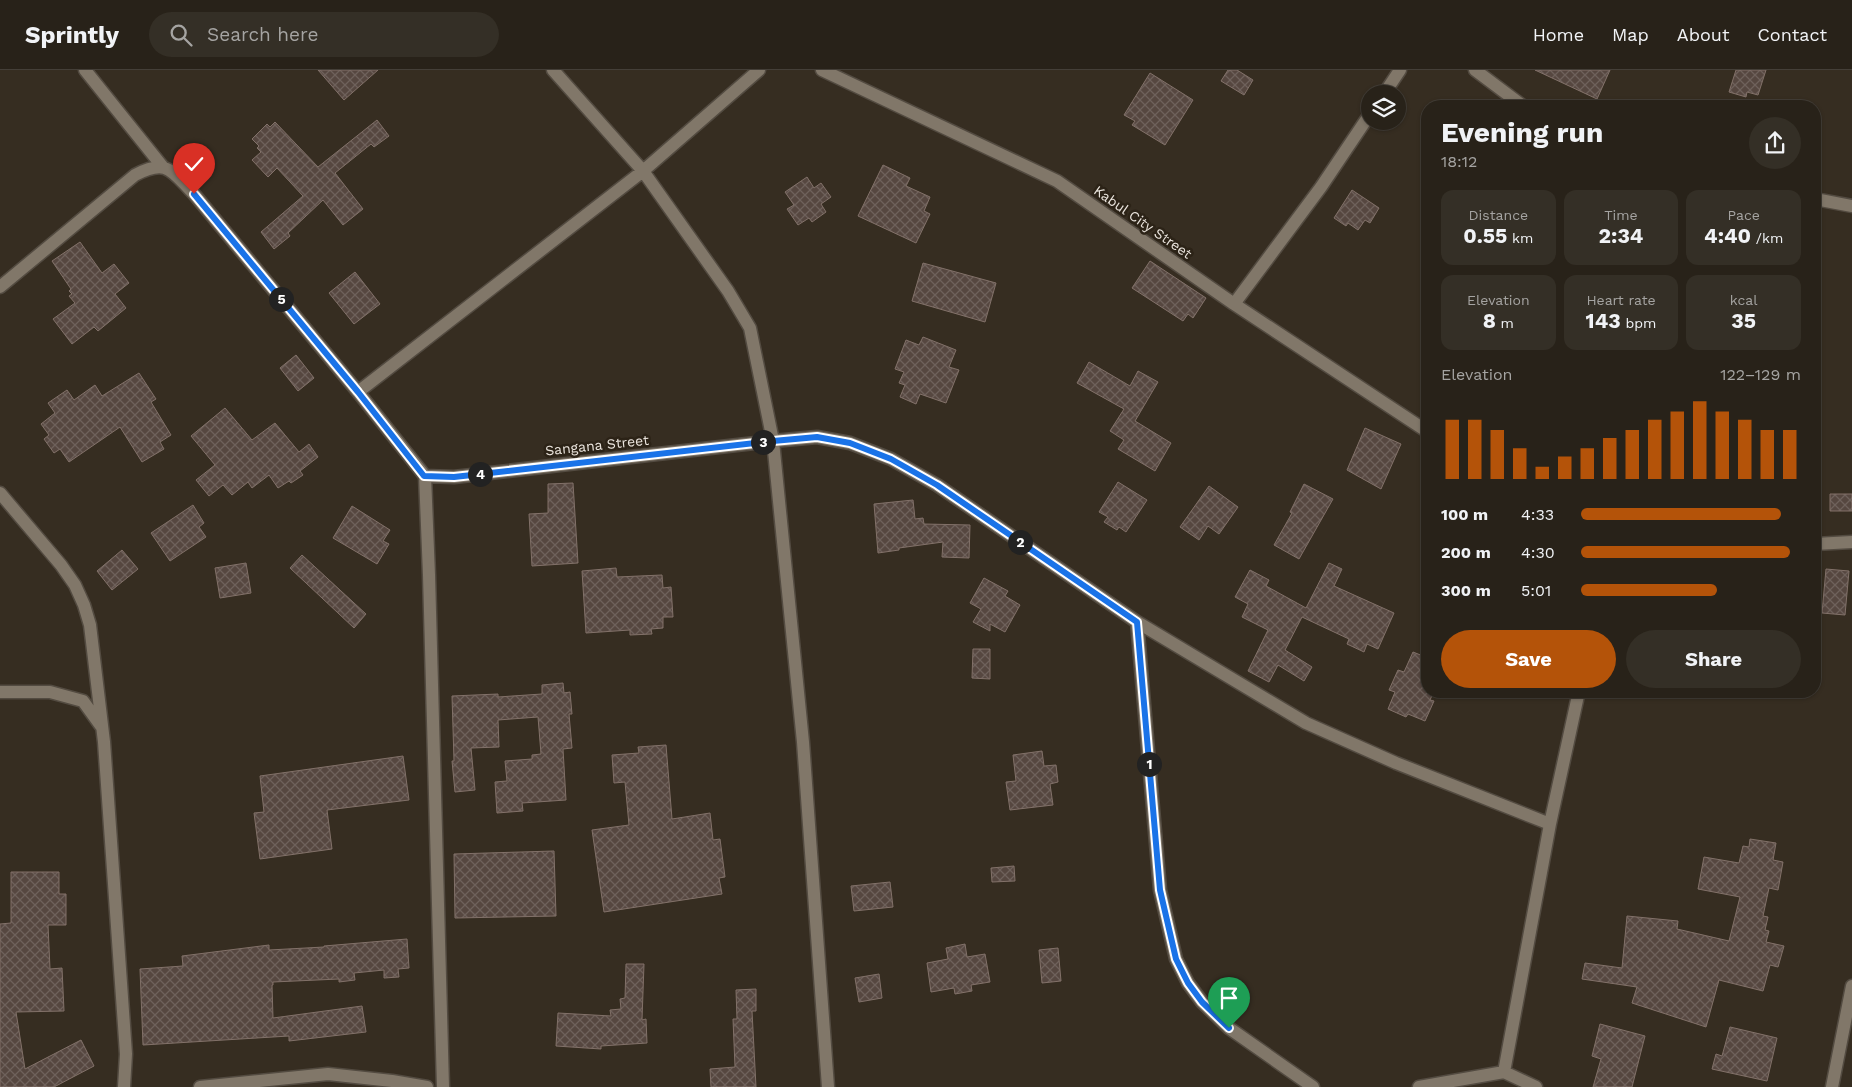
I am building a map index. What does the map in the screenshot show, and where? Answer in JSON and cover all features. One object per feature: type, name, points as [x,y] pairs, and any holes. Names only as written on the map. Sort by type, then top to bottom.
[{"type":"street","points":[[85,70],[162,166],[170,171],[194,194],[358,392],[424,476],[429,575],[442,1087]]},
{"type":"street","points":[[554,70],[642,171],[728,290],[750,328],[773,441],[803,742],[828,1087]]},
{"type":"street","points":[[358,392],[642,171],[759,70]]},
{"type":"street","name":"Kabul City Street","points":[[822,70],[1057,181],[1234,304],[1421,427]]},
{"type":"street","points":[[1390,85],[1400,70]]},
{"type":"street","points":[[1475,70],[1515,100]]},
{"type":"street","points":[[1234,304],[1321,187],[1361,127]]},
{"type":"street","points":[[0,287],[135,175],[148,168],[162,166]]},
{"type":"street","points":[[1821,200],[1852,206]]},
{"type":"street","name":"Sangana Street","points":[[424,476],[454,477],[817,437],[850,443],[891,459],[937,485],[1137,622],[1306,723],[1396,763],[1550,824]]},
{"type":"street","points":[[0,493],[62,565],[75,585],[90,625],[102,727],[126,1054],[124,1087]]},
{"type":"street","points":[[1821,544],[1852,542]]},
{"type":"street","points":[[1137,622],[1160,890],[1176,959],[1188,983],[1202,1002],[1222,1021],[1313,1087]]},
{"type":"street","points":[[0,692],[50,692],[82,702],[102,727]]},
{"type":"street","points":[[1504,1072],[1550,824],[1577,698]]},
{"type":"street","points":[[1832,1087],[1852,986]]},
{"type":"street","points":[[1419,1087],[1504,1072],[1536,1087]]},
{"type":"street","points":[[200,1087],[328,1074],[427,1087]]},
{"type":"building","points":[[318,70],[378,70],[344,100]]},
{"type":"building","points":[[1228,70],[1237,70],[1253,80],[1244,95],[1221,81]]},
{"type":"building","points":[[1535,70],[1610,70],[1597,99]]},
{"type":"building","points":[[1736,70],[1766,70],[1758,95],[1747,92],[1746,97],[1729,92]]},
{"type":"building","points":[[1150,73],[1193,100],[1165,145],[1132,125],[1135,121],[1124,115]]},
{"type":"building","points":[[377,120],[389,136],[374,147],[371,144],[335,173],[363,209],[343,225],[323,200],[288,233],[290,236],[274,249],[261,232],[303,196],[277,168],[268,177],[252,160],[261,152],[257,148],[259,146],[252,139],[267,124],[270,127],[275,122],[318,167]]},
{"type":"building","points":[[883,165],[910,178],[906,186],[930,197],[924,211],[930,214],[916,243],[858,216]]},
{"type":"building","points":[[807,177],[814,188],[821,183],[831,197],[821,204],[826,212],[812,222],[809,218],[798,225],[787,209],[794,205],[785,192]]},
{"type":"building","points":[[1352,190],[1379,208],[1370,223],[1365,220],[1358,230],[1348,223],[1346,226],[1334,218]]},
{"type":"building","points":[[80,242],[102,273],[114,264],[129,283],[115,294],[126,308],[98,331],[94,327],[72,344],[53,319],[75,303],[69,296],[72,294],[69,291],[71,289],[52,261]]},
{"type":"building","points":[[1150,261],[1206,298],[1193,318],[1188,314],[1183,321],[1132,288]]},
{"type":"building","points":[[923,263],[996,283],[985,322],[912,301]]},
{"type":"building","points":[[355,272],[380,304],[354,324],[329,293]]},
{"type":"building","points":[[923,337],[956,350],[949,367],[959,370],[946,403],[920,394],[916,404],[900,397],[905,385],[899,383],[904,372],[895,369],[906,340],[919,345]]},
{"type":"building","points":[[296,355],[314,378],[298,391],[280,368]]},
{"type":"building","points":[[1089,362],[1130,386],[1138,371],[1158,382],[1135,421],[1171,443],[1155,471],[1118,449],[1124,440],[1110,431],[1124,409],[1077,383]]},
{"type":"building","points":[[139,373],[156,399],[151,402],[171,435],[160,442],[164,449],[142,462],[120,427],[69,462],[60,449],[54,453],[44,439],[49,435],[41,424],[55,413],[48,403],[67,390],[74,400],[95,385],[102,396]]},
{"type":"building","points":[[225,408],[252,440],[275,423],[299,452],[309,444],[318,457],[300,471],[303,475],[291,483],[289,481],[278,488],[269,475],[252,488],[248,482],[232,495],[223,485],[209,496],[196,480],[215,465],[191,436]]},
{"type":"building","points":[[1365,428],[1401,444],[1381,489],[1347,470]]},
{"type":"building","points":[[1118,482],[1147,500],[1126,532],[1119,527],[1117,530],[1104,522],[1108,517],[1099,512]]},
{"type":"building","points":[[573,483],[578,563],[532,566],[529,514],[548,513],[548,484]]},
{"type":"building","points":[[1304,484],[1333,499],[1299,559],[1274,545],[1292,513],[1290,512]]},
{"type":"building","points":[[1209,486],[1238,507],[1219,534],[1208,526],[1199,540],[1180,527]]},
{"type":"building","points":[[1830,494],[1852,494],[1852,511],[1830,511]]},
{"type":"building","points":[[913,500],[915,519],[923,518],[924,524],[970,525],[969,558],[942,557],[943,542],[878,553],[874,504]]},
{"type":"building","points":[[193,505],[204,523],[199,527],[206,537],[170,561],[151,533]]},
{"type":"building","points":[[352,506],[390,530],[383,541],[389,544],[377,564],[333,538]]},
{"type":"building","points":[[122,550],[138,569],[112,590],[97,571]]},
{"type":"building","points":[[302,555],[366,614],[354,628],[290,568]]},
{"type":"building","points":[[246,563],[251,593],[220,598],[215,568]]},
{"type":"building","points":[[1329,563],[1342,569],[1334,586],[1394,613],[1378,649],[1367,644],[1364,652],[1347,644],[1349,639],[1302,617],[1285,650],[1312,667],[1304,681],[1278,665],[1269,682],[1248,671],[1268,630],[1242,617],[1248,604],[1235,597],[1250,570],[1269,580],[1266,586],[1306,608]]},
{"type":"building","points":[[616,568],[617,577],[662,575],[663,588],[671,587],[673,617],[663,617],[663,628],[651,629],[652,634],[630,635],[630,630],[586,633],[582,571]]},
{"type":"building","points":[[1826,569],[1849,571],[1845,615],[1822,613]]},
{"type":"building","points":[[984,578],[1008,591],[1005,596],[1020,605],[1005,632],[990,624],[990,631],[973,622],[981,609],[970,603]]},
{"type":"building","points":[[973,649],[990,649],[990,679],[972,678]]},
{"type":"building","points":[[1413,652],[1421,655],[1421,698],[1431,698],[1430,700],[1434,701],[1425,721],[1408,714],[1406,717],[1388,709],[1395,692],[1389,690],[1398,670],[1404,672]]},
{"type":"building","points":[[563,683],[564,693],[570,692],[572,714],[569,714],[572,748],[563,749],[566,800],[522,803],[523,811],[497,813],[495,782],[507,781],[505,761],[532,759],[532,755],[541,754],[538,717],[498,720],[499,747],[471,748],[475,790],[455,792],[452,761],[454,761],[452,696],[498,694],[498,697],[542,694],[542,685]]},
{"type":"building","points":[[666,745],[672,819],[710,813],[713,840],[720,839],[725,877],[719,878],[722,894],[604,912],[592,830],[629,825],[625,782],[614,783],[612,755],[639,753],[638,747]]},
{"type":"building","points":[[1042,751],[1044,766],[1056,765],[1058,782],[1050,784],[1053,805],[1010,810],[1006,782],[1016,781],[1013,755]]},
{"type":"building","points":[[403,756],[409,800],[327,810],[332,849],[260,859],[254,813],[264,812],[260,776]]},
{"type":"building","points":[[1750,839],[1776,843],[1773,860],[1783,862],[1778,890],[1769,888],[1763,916],[1768,917],[1765,930],[1769,931],[1766,942],[1784,946],[1778,967],[1770,965],[1763,991],[1719,980],[1706,1027],[1632,1003],[1637,987],[1582,979],[1585,963],[1622,968],[1627,916],[1678,921],[1677,929],[1729,941],[1740,897],[1698,889],[1704,857],[1739,863],[1743,846],[1749,847]]},
{"type":"building","points":[[554,851],[556,916],[455,918],[454,854]]},
{"type":"building","points":[[1014,866],[1015,881],[992,882],[991,868]]},
{"type":"building","points":[[11,872],[59,872],[59,894],[66,894],[66,925],[48,925],[50,969],[62,968],[64,1011],[16,1012],[25,1069],[81,1040],[94,1066],[54,1087],[0,1087],[0,924],[11,923]]},
{"type":"building","points":[[890,882],[893,907],[854,911],[851,886]]},
{"type":"building","points":[[407,939],[409,968],[398,969],[399,977],[384,978],[384,970],[354,973],[355,980],[339,982],[339,979],[273,982],[273,1018],[362,1006],[366,1032],[289,1041],[289,1036],[143,1045],[140,969],[183,966],[182,956],[269,945],[269,950]]},
{"type":"building","points":[[965,944],[967,957],[985,954],[990,982],[971,985],[972,991],[955,994],[954,988],[931,992],[927,963],[948,959],[946,948]]},
{"type":"building","points":[[1058,948],[1061,981],[1042,983],[1039,950]]},
{"type":"building","points":[[626,964],[644,964],[642,1020],[646,1019],[647,1043],[601,1046],[601,1049],[556,1046],[558,1013],[611,1016],[610,1010],[621,1009],[620,999],[625,998]]},
{"type":"building","points":[[879,974],[882,998],[859,1002],[855,978]]},
{"type":"building","points":[[756,989],[756,1011],[752,1011],[756,1087],[711,1087],[710,1069],[735,1067],[733,1019],[737,1019],[736,990]]},
{"type":"building","points":[[1600,1024],[1645,1036],[1632,1087],[1593,1087],[1601,1059],[1592,1056]]},
{"type":"building","points":[[1730,1027],[1777,1038],[1767,1081],[1712,1069],[1716,1054],[1722,1056]]},
{"type":"route","points":[[194,194],[358,392],[424,476],[454,477],[817,437],[850,443],[891,459],[937,485],[1137,622],[1160,890],[1176,959],[1188,983],[1202,1002],[1229,1028]]}]
